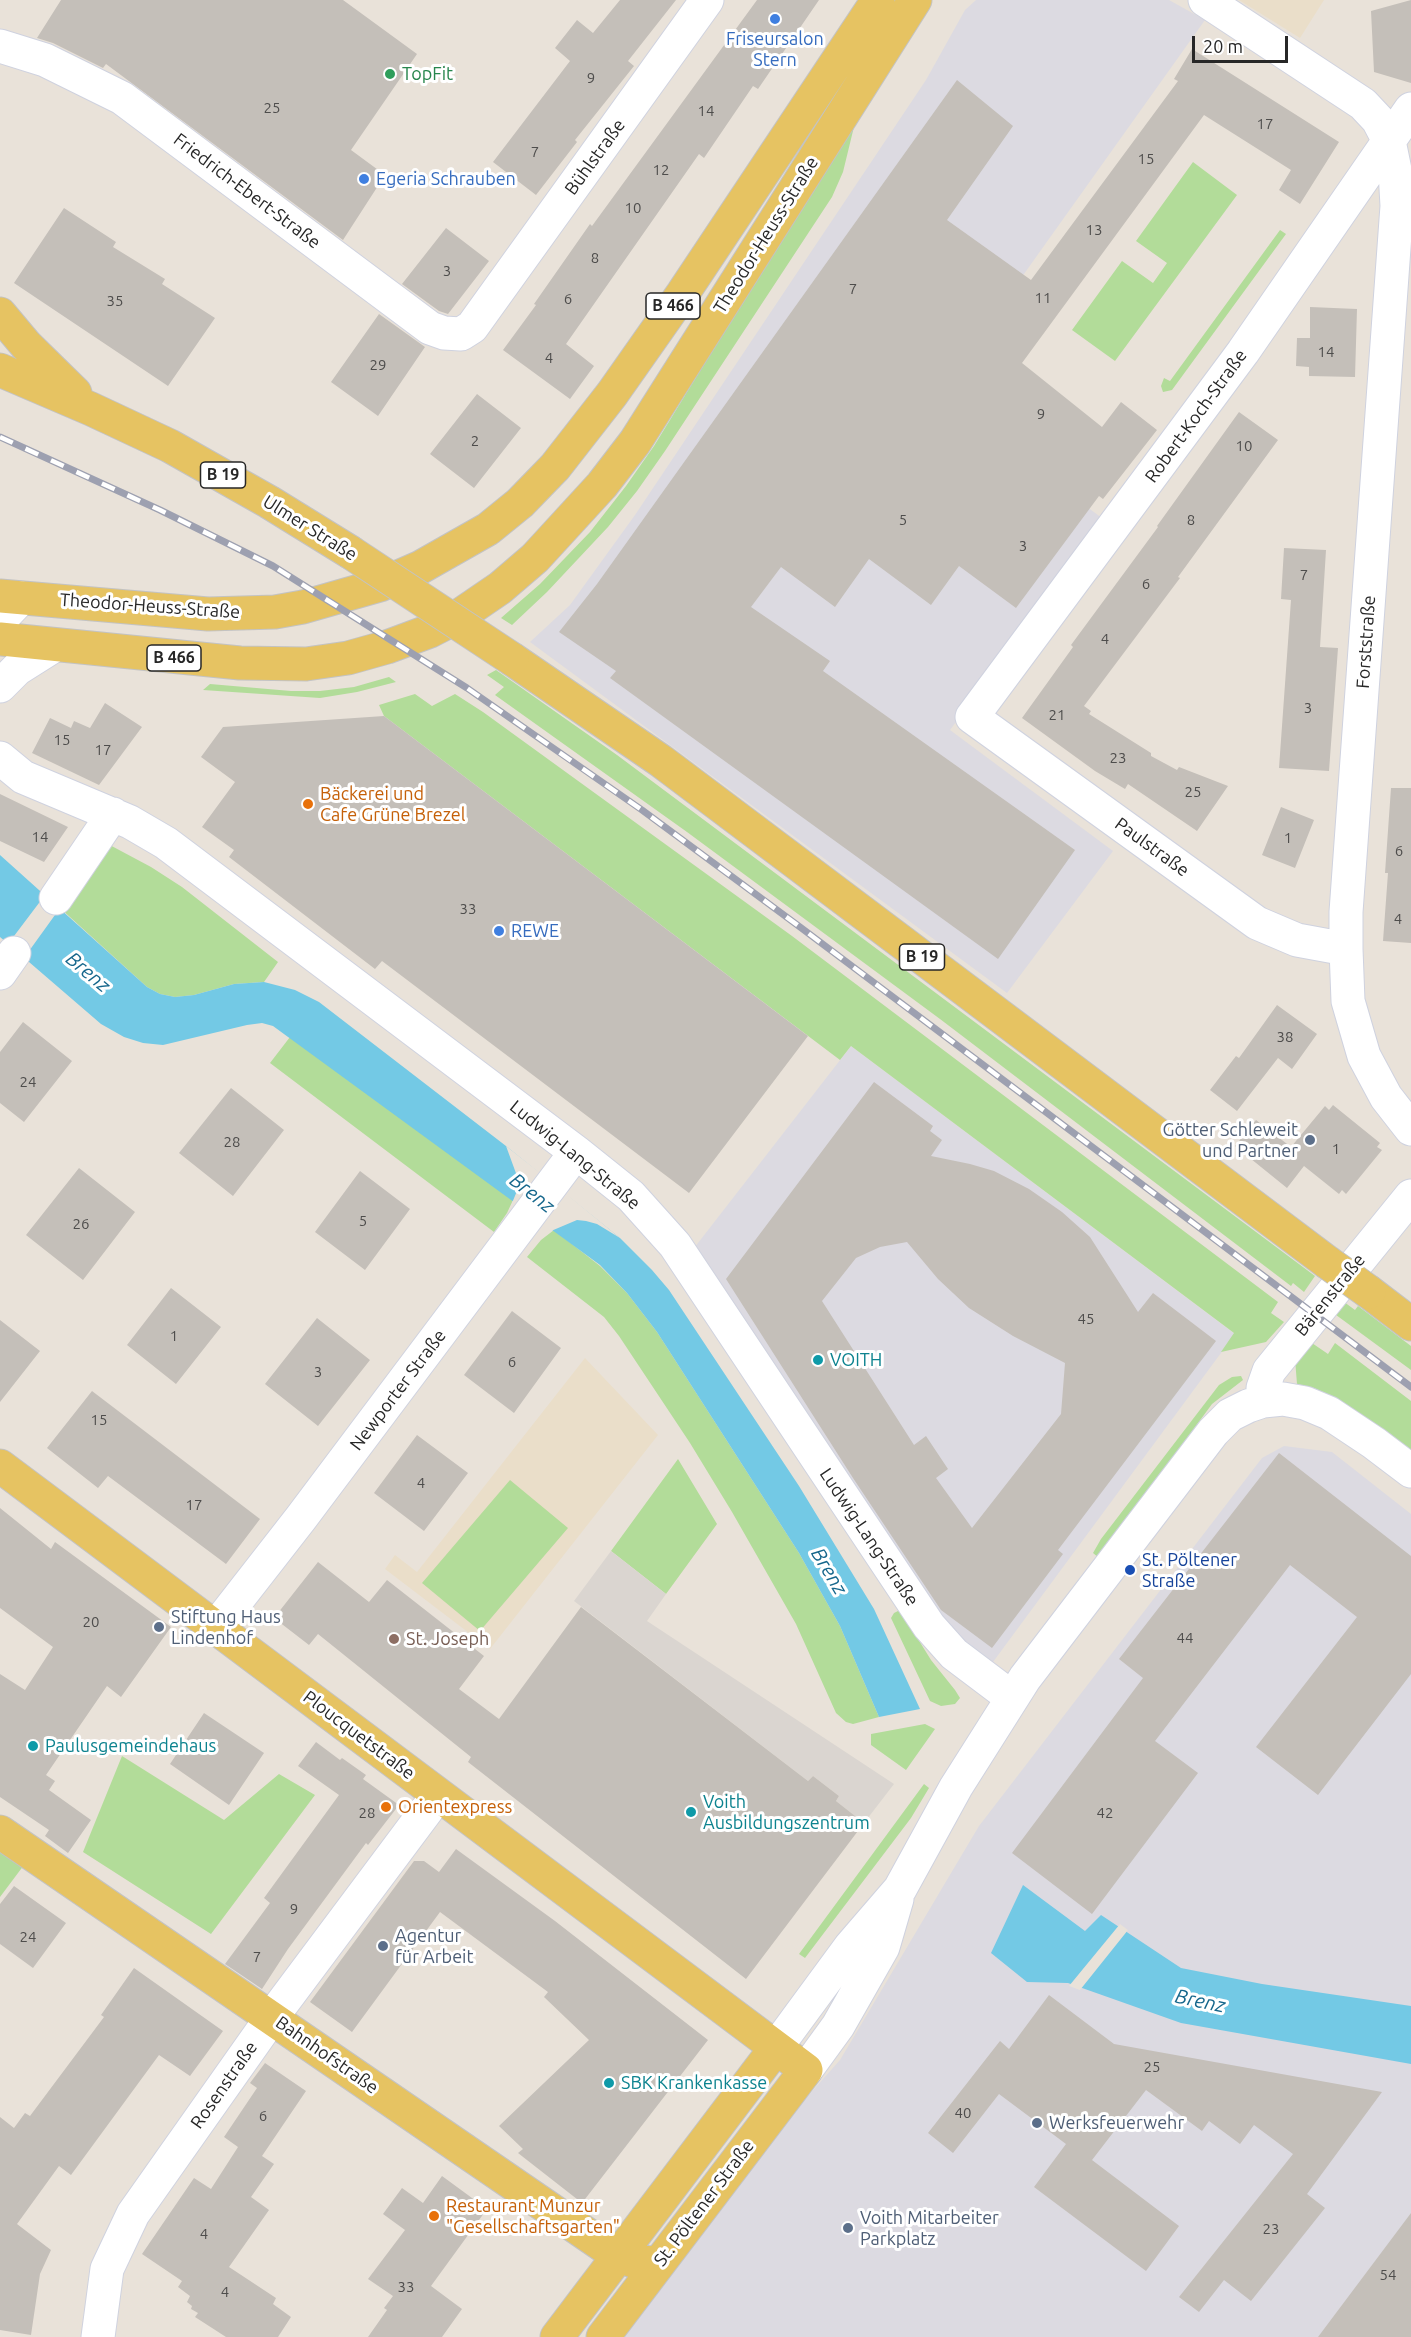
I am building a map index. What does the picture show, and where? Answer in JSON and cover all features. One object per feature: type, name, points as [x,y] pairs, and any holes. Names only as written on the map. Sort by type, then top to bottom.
[{"type":"main road","name":"Theodor-Heuss-Straße","points":[[7,605],[208,614],[275,612],[303,607],[380,585],[421,567],[488,529],[520,503],[555,467],[612,394],[683,293],[878,0]]},
{"type":"main road","name":"Theodor-Heuss-Straße","points":[[0,639],[240,663],[306,663],[348,658],[430,631],[459,616],[500,588],[535,558],[567,525],[602,485],[634,442],[915,0]]},
{"type":"main road","points":[[0,314],[26,345],[92,409]]},
{"type":"main road","name":"Ulmer Straße","points":[[0,370],[92,409],[220,473],[350,552],[512,659],[661,761],[1411,1324]]},
{"type":"main road","name":"Ploucquetstraße","points":[[0,1466],[775,2049]]},
{"type":"main road","name":"Bahnhofstraße","points":[[0,1832],[617,2255],[636,2262],[659,2263]]},
{"type":"main road","points":[[775,2049],[806,2070]]},
{"type":"main road","name":"St. Pöltener Straße","points":[[557,2337],[775,2049]]},
{"type":"main road","name":"St. Pöltener Straße","points":[[603,2337],[806,2070]]},
{"type":"street","name":"Bühlstraße","points":[[482,313],[707,0]]},
{"type":"street","points":[[1205,0],[1346,91],[1400,139]]},
{"type":"street","name":"Friedrich-Ebert-Straße","points":[[0,46],[45,60],[122,98],[429,327],[444,333],[461,334],[472,327],[482,313]]},
{"type":"street","name":"Robert-Koch-Straße","points":[[972,717],[1244,352],[1323,237],[1400,139],[1411,109]]},
{"type":"street","name":"Forststraße","points":[[1400,139],[1395,170],[1397,206],[1346,912],[1346,949],[1348,1001],[1364,1056],[1386,1097],[1411,1129]]},
{"type":"street","points":[[0,686],[17,669],[55,645]]},
{"type":"street","name":"Paulstraße","points":[[972,717],[1257,923],[1297,940],[1346,949]]},
{"type":"street","name":"Ludwig-Lang-Straße","points":[[0,758],[23,777],[113,814],[177,851],[576,1152],[630,1196],[671,1239],[929,1626],[954,1654],[1011,1697]]},
{"type":"street","points":[[56,898],[113,814]]},
{"type":"street","name":"Newporter Straße","points":[[216,1627],[301,1518],[576,1152]]},
{"type":"street","name":"Bärenstraße","points":[[1263,1401],[1263,1388],[1269,1371],[1411,1196]]},
{"type":"street","name":"St. Pöltener Straße","points":[[775,2049],[850,1947],[900,1889],[956,1787],[1011,1697],[1213,1432],[1230,1415],[1263,1401],[1283,1399],[1305,1403],[1329,1413],[1411,1471]]},
{"type":"street","name":"Rosenstraße","points":[[98,2337],[107,2269],[133,2214],[272,2018],[438,1795]]},
{"type":"street","name":"St. Pöltener Straße","points":[[806,2070],[838,2026],[883,1947],[900,1889]]},
{"type":"shaded area","points":[[976,0],[1169,0],[1205,20],[937,396],[1106,521],[950,730],[1113,851],[1007,993],[530,642],[570,605],[635,515],[926,80],[965,10]]},
{"type":"shaded area","points":[[1239,0],[1324,0],[1300,38]]},
{"type":"shaded area","points":[[851,1046],[1235,1334],[993,1662],[956,1637],[691,1252]]},
{"type":"shaded area","points":[[585,1358],[658,1435],[490,1649],[385,1569],[395,1555],[417,1572]]},
{"type":"shaded area","points":[[1284,1446],[1332,1452],[1411,1514],[1411,2337],[621,2337],[799,2106],[840,2060],[979,1826],[1262,1458]]},
{"type":"shaded area","points":[[611,1551],[666,1594],[647,1621],[894,1784],[864,1823],[836,1801],[839,1796],[813,1776],[808,1781],[574,1601]]},
{"type":"green space","points":[[860,102],[843,172],[832,197],[665,451],[608,527],[547,592],[512,625],[501,618],[540,584],[590,532],[654,446],[782,237]]},
{"type":"green space","points":[[1193,162],[1237,195],[1115,361],[1072,330],[1122,261],[1153,283],[1167,263],[1136,241]]},
{"type":"green space","points":[[1280,230],[1286,234],[1172,390],[1163,392],[1161,386],[1164,378],[1170,381]]},
{"type":"green space","points":[[496,670],[617,755],[1315,1276],[1304,1292],[1293,1283],[1291,1286],[940,1019],[687,832],[495,695],[504,687],[487,675]]},
{"type":"green space","points":[[389,677],[396,682],[320,698],[203,690],[210,684],[291,691],[320,691],[354,687]]},
{"type":"green space","points":[[415,694],[432,706],[455,694],[483,712],[792,936],[1278,1302],[1271,1313],[1284,1322],[1266,1342],[1221,1352],[1234,1333],[851,1046],[840,1060],[384,716],[379,705]]},
{"type":"green space","points":[[106,843],[182,887],[278,962],[264,982],[234,984],[194,995],[175,997],[160,994],[147,987],[60,908]]},
{"type":"green space","points":[[290,1037],[513,1200],[494,1232],[270,1063]]},
{"type":"green space","points":[[554,1230],[600,1266],[627,1293],[657,1332],[799,1553],[840,1626],[879,1717],[853,1724],[846,1722],[836,1713],[796,1624],[732,1512],[690,1443],[619,1336],[604,1317],[527,1257],[541,1240]]},
{"type":"green space","points":[[1340,1299],[1355,1310],[1358,1306],[1411,1346],[1411,1370],[1332,1312]]},
{"type":"green space","points":[[1309,1341],[1328,1354],[1335,1343],[1411,1401],[1411,1456],[1331,1396],[1314,1388],[1297,1384],[1295,1359]]},
{"type":"green space","points":[[1241,1376],[1243,1380],[1212,1404],[1099,1558],[1093,1553],[1101,1539],[1219,1385],[1232,1377]]},
{"type":"green space","points":[[678,1459],[717,1524],[666,1594],[611,1551]]},
{"type":"green space","points":[[510,1480],[568,1528],[480,1631],[422,1583]]},
{"type":"green space","points":[[900,1610],[931,1660],[960,1698],[955,1704],[941,1706],[930,1701],[891,1618]]},
{"type":"green space","points":[[925,1724],[935,1729],[906,1770],[871,1745],[871,1734]]},
{"type":"green space","points":[[122,1756],[224,1820],[279,1774],[315,1795],[211,1934],[83,1852]]},
{"type":"green space","points":[[924,1784],[929,1788],[911,1818],[805,1958],[799,1954]]},
{"type":"green space","points":[[0,1849],[24,1865],[0,1897]]},
{"type":"water","name":"Brenz","points":[[0,855],[147,987],[160,994],[175,997],[194,995],[234,984],[264,982],[295,990],[319,1002],[506,1146],[620,1238],[669,1290],[799,1486],[874,1609],[920,1709],[879,1717],[840,1626],[799,1553],[657,1332],[627,1293],[600,1265],[273,1026],[262,1023],[247,1025],[163,1045],[143,1043],[124,1037],[101,1024],[0,937]]},
{"type":"water","name":"Brenz","points":[[1023,1885],[1085,1931],[1101,1915],[1181,1968],[1262,1984],[1411,2006],[1411,2064],[1181,2023],[1068,1983],[1027,1982],[991,1953]]},
{"type":"pier","points":[[45,895],[60,908],[24,958],[8,944]]},
{"type":"pier","points":[[506,1146],[620,1238],[597,1224],[577,1220],[551,1231],[512,1203],[517,1191],[517,1176]]},
{"type":"pier","points":[[1120,1924],[1128,1930],[1080,1990],[1069,1986]]},
{"type":"building","points":[[61,0],[343,0],[417,54],[351,150],[385,175],[343,240],[106,64],[103,68],[53,43],[37,38]]},
{"type":"building","points":[[620,0],[676,0],[628,61],[634,66],[575,140],[577,142],[536,195],[493,162],[570,61],[555,48],[577,20],[593,33]]},
{"type":"building","points":[[757,0],[819,0],[758,89],[753,86],[704,158],[699,154],[566,344],[594,366],[570,399],[503,350],[590,224],[592,226]]},
{"type":"building","points":[[1411,0],[1411,83],[1374,72],[1371,11]]},
{"type":"building","points":[[1192,49],[1339,142],[1300,204],[1279,190],[1291,170],[1204,115],[1022,363],[1102,427],[1121,402],[1157,430],[1103,499],[1099,496],[1016,608],[959,566],[931,605],[869,559],[835,607],[781,567],[751,607],[830,661],[823,671],[1075,850],[998,959],[610,678],[616,671],[559,632],[597,584],[957,80],[1013,126],[947,220],[1031,280],[1178,81],[1174,79]]},
{"type":"building","points":[[64,208],[116,242],[113,247],[165,279],[162,284],[215,318],[168,386],[14,283]]},
{"type":"building","points":[[446,228],[489,261],[448,314],[439,311],[402,284]]},
{"type":"building","points":[[1310,307],[1357,309],[1355,377],[1309,376],[1309,367],[1296,366],[1297,338],[1310,338]]},
{"type":"building","points":[[379,314],[425,347],[378,416],[331,382]]},
{"type":"building","points":[[477,394],[521,428],[474,488],[430,454]]},
{"type":"building","points":[[1239,412],[1278,440],[1178,577],[1180,578],[1084,706],[1091,711],[1089,714],[1151,753],[1151,756],[1177,770],[1179,767],[1228,786],[1197,831],[1128,784],[1125,789],[1095,771],[1022,718],[1073,647],[1071,645]]},
{"type":"building","points":[[1284,548],[1326,550],[1320,647],[1338,648],[1329,771],[1279,768],[1291,600],[1281,599]]},
{"type":"building","points":[[105,703],[142,727],[99,785],[32,753],[50,718],[71,728],[74,721],[90,728]]},
{"type":"building","points":[[384,716],[808,1036],[689,1193],[382,961],[375,969],[229,857],[234,850],[202,827],[235,782],[201,757],[223,727]]},
{"type":"building","points":[[1391,788],[1411,788],[1411,943],[1383,941]]},
{"type":"building","points":[[0,794],[68,827],[44,862],[0,841]]},
{"type":"building","points":[[1281,807],[1314,820],[1295,868],[1262,855]]},
{"type":"building","points":[[1277,1005],[1317,1034],[1292,1069],[1278,1058],[1237,1111],[1210,1090],[1236,1056],[1239,1058]]},
{"type":"building","points":[[23,1022],[72,1061],[24,1122],[0,1103],[0,1052]]},
{"type":"building","points":[[874,1082],[933,1126],[930,1131],[942,1140],[931,1156],[994,1171],[1029,1189],[1062,1212],[1090,1237],[1138,1312],[1153,1293],[1216,1341],[1058,1550],[1063,1554],[992,1648],[941,1610],[853,1478],[726,1279]],"holes":[[[907,1242],[938,1279],[969,1308],[1013,1336],[1065,1363],[1061,1414],[972,1528],[936,1478],[948,1469],[926,1436],[914,1445],[822,1301],[856,1258],[880,1247]]]},
{"type":"building","points":[[231,1088],[284,1130],[233,1196],[179,1153]]},
{"type":"building","points":[[1333,1105],[1380,1143],[1377,1147],[1382,1150],[1346,1194],[1342,1190],[1339,1194],[1304,1166],[1287,1188],[1235,1146],[1256,1120],[1291,1147],[1325,1106],[1329,1110]]},
{"type":"building","points":[[79,1168],[135,1212],[83,1280],[26,1235]]},
{"type":"building","points":[[360,1171],[410,1209],[365,1270],[315,1232]]},
{"type":"building","points":[[171,1288],[221,1327],[176,1384],[127,1345]]},
{"type":"building","points":[[512,1311],[561,1348],[514,1413],[464,1375]]},
{"type":"building","points":[[317,1318],[370,1360],[318,1426],[265,1384]]},
{"type":"building","points":[[0,1320],[40,1351],[0,1402]]},
{"type":"building","points":[[92,1391],[260,1519],[226,1564],[108,1476],[98,1488],[47,1448]]},
{"type":"building","points":[[417,1435],[468,1473],[424,1531],[374,1493]]},
{"type":"building","points":[[1279,1453],[1411,1556],[1411,1674],[1318,1795],[1256,1747],[1357,1617],[1290,1565],[1155,1741],[1198,1773],[1092,1914],[1012,1853],[1143,1678],[1119,1659]]},
{"type":"building","points":[[0,1508],[51,1549],[55,1542],[171,1627],[121,1697],[107,1686],[46,1775],[55,1781],[49,1790],[91,1820],[68,1853],[45,1836],[49,1830],[0,1797],[0,1674],[25,1690],[53,1647],[0,1608]]},
{"type":"building","name":"Voith Ausbildungszentrum","points":[[318,1562],[369,1602],[387,1580],[484,1656],[459,1689],[499,1719],[581,1607],[808,1781],[813,1776],[839,1796],[836,1801],[864,1823],[746,1979],[468,1762],[471,1757],[318,1634],[309,1645],[274,1618]]},
{"type":"building","points":[[204,1713],[264,1753],[229,1805],[170,1764]]},
{"type":"building","points":[[316,1742],[340,1760],[342,1758],[366,1775],[363,1779],[399,1805],[368,1845],[366,1843],[288,1949],[262,1989],[225,1964],[270,1903],[264,1898],[339,1795],[298,1766]]},
{"type":"building","points":[[456,1849],[555,1921],[708,2040],[582,2203],[518,2153],[523,2149],[499,2126],[589,2040],[544,1997],[548,1992],[440,1912],[352,2032],[310,2002],[414,1861],[424,1861],[439,1872]]},
{"type":"building","points":[[14,1886],[66,1923],[33,1968],[0,1944],[0,1904]]},
{"type":"building","points":[[134,1968],[223,2031],[190,2076],[159,2055],[71,2175],[59,2166],[17,2224],[51,2250],[40,2274],[31,2335],[0,2330],[0,2117],[14,2128],[25,2113],[30,2116],[104,2017],[101,2015]]},
{"type":"building","points":[[1049,1995],[1114,2044],[1382,2092],[1307,2194],[1325,2208],[1251,2301],[1224,2280],[1199,2312],[1179,2297],[1293,2154],[1254,2125],[1240,2144],[1209,2121],[1202,2131],[1146,2090],[1092,2160],[1179,2226],[1146,2271],[1034,2187],[1066,2144],[999,2094],[953,2153],[928,2133],[1000,2041],[1009,2049]]},
{"type":"building","points":[[265,2063],[306,2091],[262,2156],[274,2164],[251,2197],[269,2210],[229,2267],[276,2298],[273,2304],[291,2317],[278,2337],[226,2337],[195,2317],[198,2313],[191,2309],[192,2306],[187,2302],[190,2296],[178,2287],[182,2281],[142,2254],[194,2178],[211,2189],[238,2147],[224,2137],[257,2088],[250,2083]]},
{"type":"building","points":[[442,2176],[487,2209],[431,2286],[462,2309],[442,2337],[368,2337],[387,2310],[384,2308],[393,2296],[368,2279],[405,2230],[383,2214],[402,2188],[423,2203]]},
{"type":"building","points":[[1411,2213],[1411,2337],[1318,2337]]},
{"type":"railway","points":[[0,437],[160,510],[273,566],[467,688],[642,810],[1411,1387]]},
{"type":"place","name":"Friseursalon Stern","points":[[775,19]]},
{"type":"place","name":"TopFit","points":[[390,74]]},
{"type":"place","name":"Egeria Schrauben","points":[[364,179]]},
{"type":"place","name":"Bäckerei und Cafe Grüne Brezel","points":[[308,804]]},
{"type":"place","name":"REWE","points":[[499,931]]},
{"type":"place","name":"Götter Schleweit und Partner","points":[[1310,1140]]},
{"type":"place","name":"VOITH","points":[[818,1360]]},
{"type":"place","name":"St. Pöltener Straße","points":[[1130,1570]]},
{"type":"place","name":"Stiftung Haus Lindenhof","points":[[159,1627]]},
{"type":"place","name":"St. Joseph","points":[[394,1639]]},
{"type":"place","name":"Paulusgemeindehaus","points":[[33,1746]]},
{"type":"place","name":"Orientexpress","points":[[386,1807]]},
{"type":"place","name":"Voith Ausbildungszentrum","points":[[691,1812]]},
{"type":"place","name":"Agentur für Arbeit","points":[[383,1946]]},
{"type":"place","name":"SBK Krankenkasse","points":[[609,2083]]},
{"type":"place","name":"Werksfeuerwehr","points":[[1037,2123]]},
{"type":"place","name":"Restaurant Munzur \"Gesellschaftsgarten\"","points":[[434,2216]]},
{"type":"place","name":"Voith Mitarbeiter Parkplatz","points":[[848,2228]]}]
